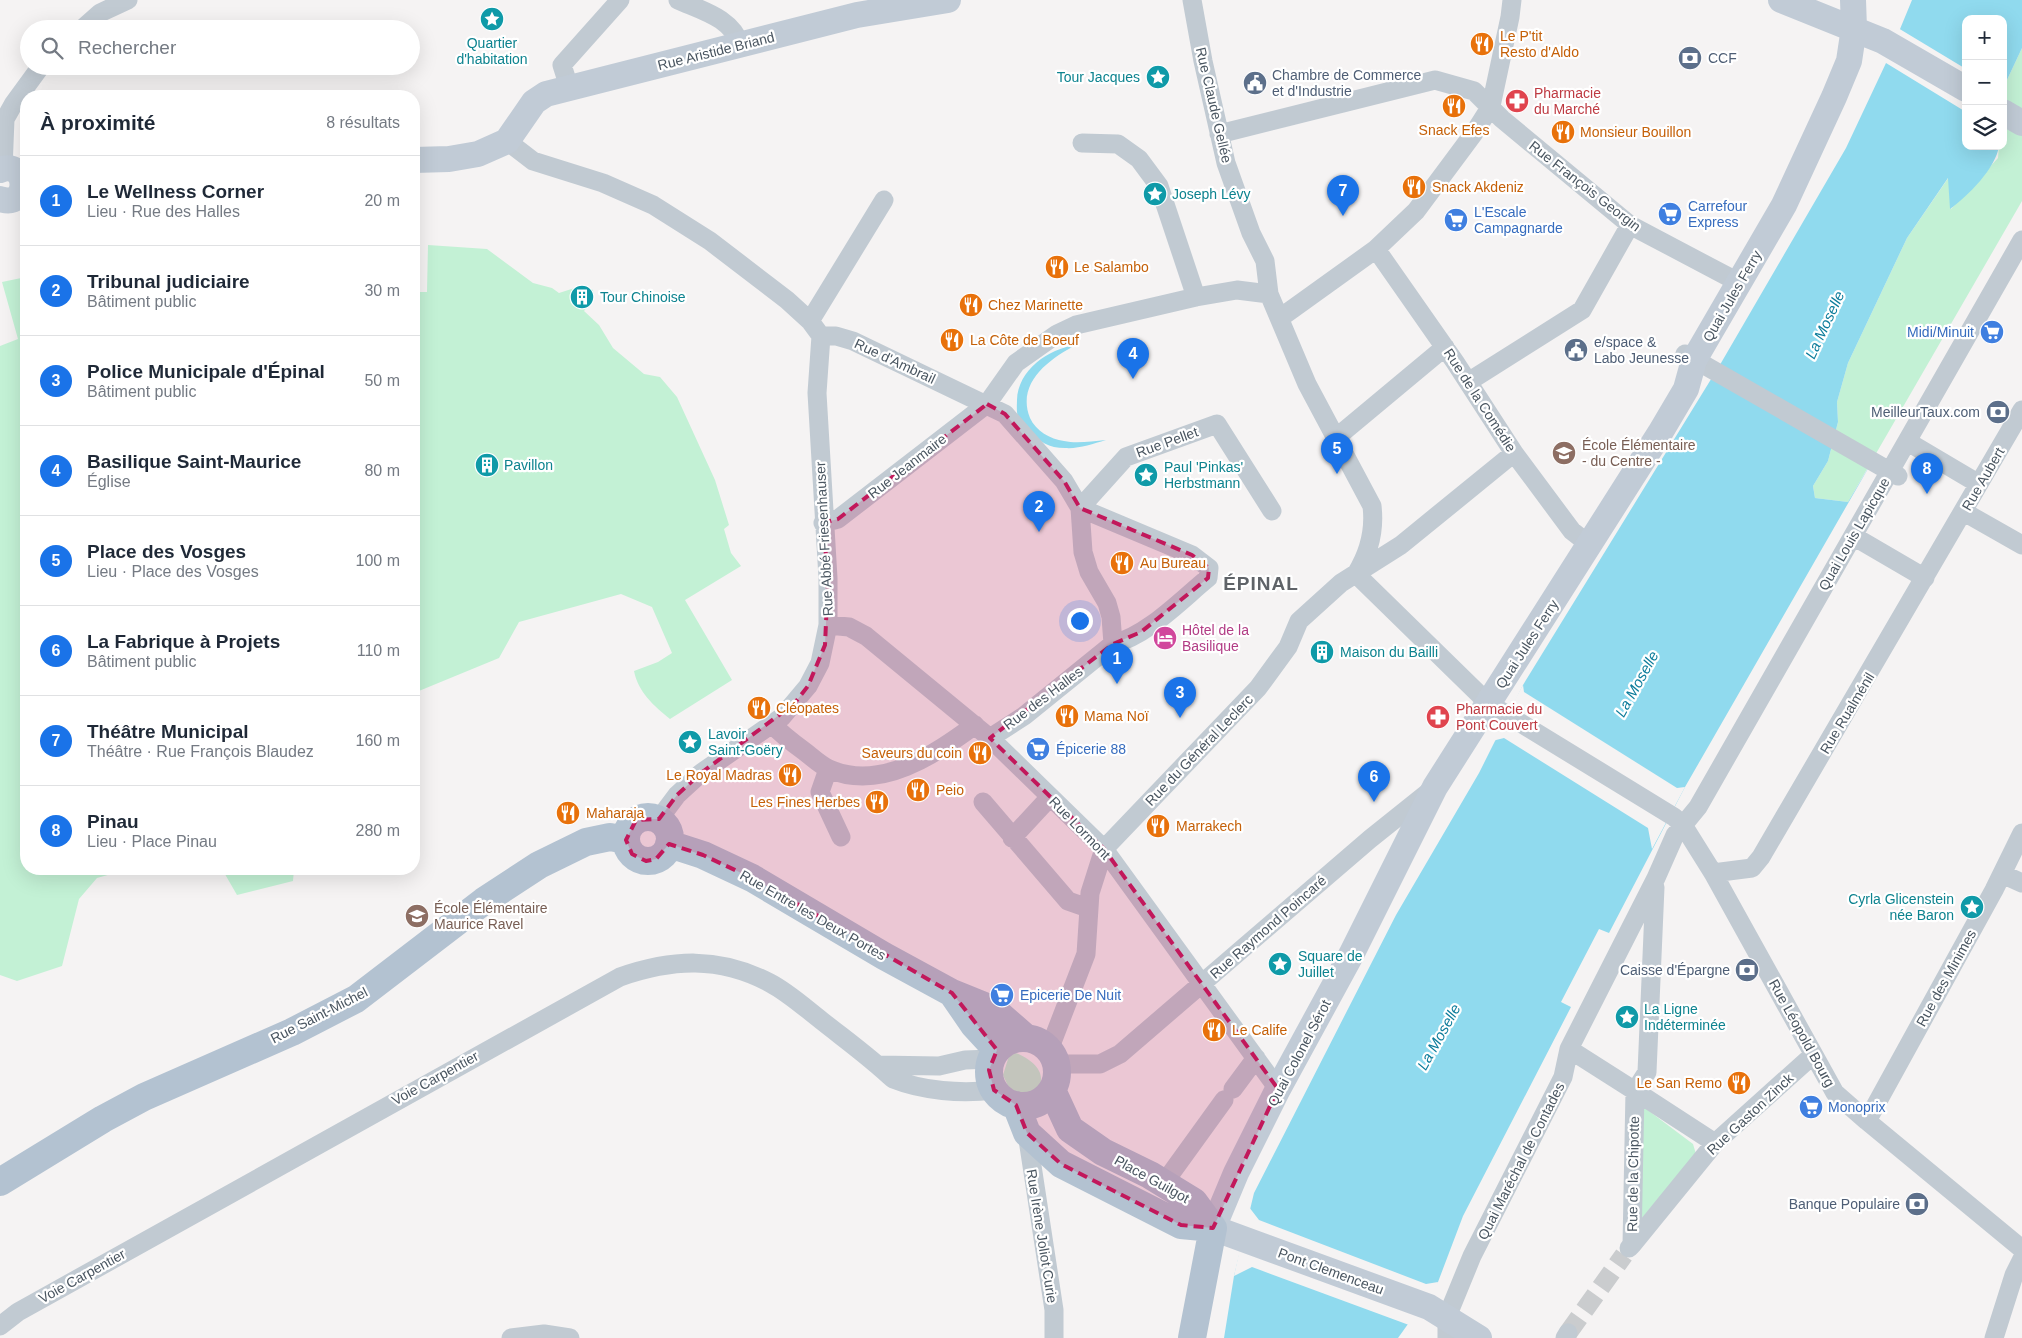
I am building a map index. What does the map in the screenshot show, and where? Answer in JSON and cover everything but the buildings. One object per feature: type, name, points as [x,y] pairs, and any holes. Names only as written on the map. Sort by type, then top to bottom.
[{"type":"main road","points":[[651,817],[659,819],[666,826],[670,835],[669,844],[664,853],[656,859],[646,861],[632,854],[626,840],[630,825],[636,820],[651,817]]},
{"type":"main road","name":"Rue Saint-Michel","points":[[0,1182],[128,1106],[169,1085],[292,1032],[356,999],[484,901],[546,861],[586,842],[610,837],[626,840]]},
{"type":"main road","name":"Rue Entre les Deux Portes","points":[[669,844],[703,855],[752,878],[876,952],[952,993],[994,1010],[1048,1055]]},
{"type":"main road","name":"Rue Entre les Deux Portes","points":[[952,993],[994,1054]]},
{"type":"main road","points":[[1010,1040],[1048,1055],[1036,1103],[1016,1105],[1000,1097],[994,1090],[990,1080],[994,1054],[1010,1040]]},
{"type":"main road","name":"Place Guilgot","points":[[1048,1055],[1070,1129],[1103,1152],[1164,1183],[1194,1202],[1213,1228]]},
{"type":"main road","points":[[1016,1105],[1027,1134]]},
{"type":"main road","name":"Place Guilgot","points":[[1027,1134],[1061,1164],[1181,1225],[1213,1228]]},
{"type":"main road","name":"Quai Colonel Sérot","points":[[1192,1338],[1213,1228]]},
{"type":"street","points":[[92,20],[100,13],[128,0]]},
{"type":"street","points":[[569,87],[562,65],[620,0]]},
{"type":"street","points":[[678,0],[722,19],[737,32],[741,46]]},
{"type":"street","name":"Rue Aristide Briand","points":[[508,141],[534,102],[546,94],[741,46],[894,4],[948,0]]},
{"type":"street","name":"Rue Claude Gellée","points":[[1192,0],[1219,134],[1241,204],[1265,261],[1269,294],[1307,384],[1337,437],[1372,506],[1373,517],[1370,544],[1356,574]]},
{"type":"street","points":[[1280,318],[1376,249],[1416,211],[1490,106],[1512,0]]},
{"type":"street","name":"Quai Jules Ferry","points":[[1499,710],[1590,545],[1686,389],[1698,362],[1740,283],[1784,205],[1849,61],[1854,28],[1853,0]]},
{"type":"street","points":[[1794,2],[1892,45],[1962,87]]},
{"type":"street","points":[[23,90],[34,75]]},
{"type":"street","name":"Rue François Georgin","points":[[1219,134],[1436,80],[1474,91],[1502,119],[1630,225],[1740,283]]},
{"type":"street","points":[[20,95],[5,119],[2,169],[16,171],[20,177]]},
{"type":"street","points":[[2007,114],[2022,123]]},
{"type":"street","points":[[420,160],[449,159],[478,154],[508,141],[533,161],[603,183],[653,205],[710,241],[787,300],[810,321],[822,336]]},
{"type":"street","points":[[1082,143],[1118,144],[1139,159],[1159,186],[1196,297]]},
{"type":"street","points":[[0,199],[6,201],[15,199],[20,194]]},
{"type":"street","points":[[810,321],[884,200]]},
{"type":"street","points":[[1468,382],[1582,310],[1630,225]]},
{"type":"street","name":"Quai Louis Lapicque","points":[[1678,821],[1698,807],[1853,536],[1894,474],[1908,442],[2022,240]]},
{"type":"street","name":"Rue de la Comédie","points":[[1376,249],[1445,347],[1514,453],[1572,531],[1590,545]]},
{"type":"street","name":"Rue Jeanmaire","points":[[823,523],[838,519],[987,404],[1016,363],[1057,334],[1076,325],[1196,297],[1237,290],[1269,294]]},
{"type":"street","name":"Rue d'Ambrail","points":[[822,336],[836,336],[853,341],[1005,414],[1064,481],[1080,508]]},
{"type":"street","name":"Rue Abbé Friesenhauser","points":[[659,819],[677,795],[702,772],[772,724],[794,704],[808,686],[820,663],[828,625],[828,578],[823,523],[817,393],[822,336]]},
{"type":"street","points":[[1337,437],[1445,347]]},
{"type":"street","points":[[1698,362],[1894,474]]},
{"type":"street","name":"Rue Aubert","points":[[1961,517],[2022,410]]},
{"type":"street","name":"Rue Pellet","points":[[1080,508],[1126,457],[1217,424],[1272,510]]},
{"type":"street","points":[[1908,442],[1979,484]]},
{"type":"street","name":"Rue du Général Leclerc","points":[[1104,849],[1258,688],[1288,647],[1299,621],[1342,583],[1401,545],[1514,453]]},
{"type":"street","points":[[1080,508],[1083,552],[1089,572],[1107,603],[1111,617],[1113,644]]},
{"type":"street","name":"Rue des Halles","points":[[990,738],[1024,716],[1113,644],[1127,641],[1141,632],[1208,578],[1209,568],[1192,555],[1080,508]]},
{"type":"street","points":[[1961,517],[2022,545]]},
{"type":"street","name":"Rue Rualménil","points":[[1713,873],[1752,868],[1761,857],[1961,517]]},
{"type":"street","points":[[1853,536],[1925,578]]},
{"type":"street","points":[[1356,574],[1499,710],[1678,821]]},
{"type":"street","name":"Rue Lormont","points":[[828,625],[849,627],[866,636],[990,738],[1104,849],[1278,1089]]},
{"type":"street","name":"Quai Colonel Sérot","points":[[1213,1228],[1236,1173],[1278,1089],[1356,946],[1435,787],[1499,710]]},
{"type":"street","points":[[772,724],[780,733],[828,769],[867,777],[883,775],[930,755],[975,725]]},
{"type":"street","points":[[828,769],[820,792],[841,837]]},
{"type":"street","name":"Rue Raymond Poincaré","points":[[1048,1055],[1100,1064],[1120,1054],[1370,839],[1435,787]]},
{"type":"street","points":[[1012,838],[1050,796]]},
{"type":"street","points":[[984,802],[1012,838],[1068,902],[1088,908]]},
{"type":"street","name":"Rue Léopold Bourg","points":[[1678,821],[1713,873],[1835,1093],[2022,1249]]},
{"type":"street","name":"Quai Maréchal de Contades","points":[[1441,1321],[1472,1256],[1564,1077],[1568,1049],[1656,878],[1675,834],[1678,821]]},
{"type":"street","name":"Rue des Minimes","points":[[1867,1121],[2002,874],[2022,833]]},
{"type":"street","points":[[1048,1055],[1086,954],[1088,908],[1104,849]]},
{"type":"street","points":[[2002,874],[2022,883]]},
{"type":"street","name":"Rue de la Chipotte","points":[[1628,1250],[1635,1092],[1647,1072],[1656,878]]},
{"type":"street","name":"Voie Carpentier","points":[[0,1326],[18,1312],[431,1080],[620,977],[649,967],[669,963],[723,966],[770,983],[878,1065],[893,1079],[910,1086],[978,1092],[994,1090]]},
{"type":"street","name":"Rue de la Chipotte","points":[[1568,1049],[1715,1143]]},
{"type":"street","points":[[878,1065],[939,1066],[994,1054]]},
{"type":"street","name":"Rue Gaston Zinck","points":[[1628,1250],[1715,1143],[1813,1055]]},
{"type":"street","points":[[1164,1183],[1256,1058]]},
{"type":"street","name":"Rue Irène Joliot Curie","points":[[1027,1134],[1054,1310],[1054,1338]]},
{"type":"street","name":"Pont Clemenceau","points":[[1213,1228],[1441,1321]]},
{"type":"street","points":[[1994,1338],[2014,1275],[2022,1259]]},
{"type":"street","points":[[1441,1321],[1479,1338]]},
{"type":"street","points":[[1441,1321],[1499,1338]]},
{"type":"street","points":[[512,1338],[544,1334],[570,1338]]},
{"type":"highlighted area","points":[[987,404],[1005,414],[1064,481],[1080,508],[1192,555],[1209,568],[1208,578],[1141,632],[1113,644],[990,738],[1104,849],[1278,1089],[1213,1228],[1181,1225],[1061,1164],[1027,1133],[1016,1105],[994,1090],[989,1070],[997,1050],[952,993],[752,878],[703,855],[669,844],[656,859],[646,861],[632,854],[626,840],[636,820],[659,819],[677,795],[701,773],[794,704],[808,686],[825,645],[828,578],[823,523],[838,519]]},
{"type":"green space","points":[[2022,48],[2022,201],[1848,502],[1815,498],[1813,486],[1828,461],[1838,422],[1837,402],[1848,363],[1907,238],[1949,177],[1951,209],[1998,158],[1999,150],[2007,150],[2007,80]]},
{"type":"green space","points":[[428,245],[487,249],[533,283],[552,288],[559,293],[584,285],[593,290],[594,298],[584,311],[599,325],[613,348],[644,374],[660,377],[677,397],[715,480],[729,525],[724,529],[731,553],[741,566],[685,600],[732,680],[670,719],[643,692],[634,671],[658,662],[672,653],[652,607],[621,594],[519,622],[499,658],[420,691],[420,292],[427,292]]},
{"type":"green space","points":[[20,278],[20,875],[108,875],[97,878],[79,899],[62,966],[17,981],[0,975],[0,346],[18,339],[2,282]]},
{"type":"green space","points":[[225,875],[294,875],[293,881],[237,895]]},
{"type":"green space","points":[[1016,1053],[1034,1064],[1041,1075],[1041,1081],[1035,1094],[1021,1096],[1008,1086],[1003,1075],[1009,1056]]},
{"type":"green space","points":[[1637,1102],[1693,1144],[1696,1154],[1638,1223]]},
{"type":"water","name":"La Moselle","points":[[1912,0],[2022,0],[2022,48],[2007,80],[2007,15],[1962,15],[1962,150],[1998,150],[1997,154],[1980,181],[1950,209],[1948,178],[1907,238],[1848,363],[1837,402],[1838,422],[1828,461],[1813,486],[1815,498],[1848,502],[1877,453],[1685,787],[1609,933],[1599,929],[1561,1002],[1571,1007],[1463,1216],[1438,1282],[1398,1338],[1224,1338],[1234,1276],[1254,1193],[1396,915],[1479,773],[1523,685],[1721,363],[1846,148],[1886,63]]},
{"type":"water","points":[[1076,345],[1055,357],[1031,383],[1027,394],[1030,418],[1040,430],[1059,440],[1079,442],[1106,440],[1075,448],[1054,447],[1041,441],[1018,417],[1017,400],[1019,389],[1029,370],[1045,356],[1065,347]]},
{"type":"pier","points":[[1898,28],[1962,67],[1962,110],[1886,63],[1885,59]]},
{"type":"pier","points":[[1523,685],[1524,692],[1677,788],[1685,787],[1652,849],[1648,828],[1504,738],[1492,741]]},
{"type":"pier","points":[[1249,1207],[1259,1220],[1426,1284],[1438,1282],[1436,1288],[1409,1325],[1252,1267],[1234,1276]]},
{"type":"tunnel","points":[[1568,1333],[1624,1255]]},
{"type":"place","name":"Quartier d'habitation","points":[[492,19]]},
{"type":"place","name":"Le P'tit Resto d'Aldo","points":[[1482,44]]},
{"type":"place","name":"CCF","points":[[1690,58]]},
{"type":"place","name":"Tour Jacques","points":[[1158,77]]},
{"type":"place","name":"Chambre de Commerce et d'Industrie","points":[[1255,83]]},
{"type":"place","name":"Pharmacie du Marché","points":[[1517,101]]},
{"type":"place","name":"Snack Efes","points":[[1454,106]]},
{"type":"place","name":"Monsieur Bouillon","points":[[1563,132]]},
{"type":"place","name":"Snack Akdeniz","points":[[1414,187]]},
{"type":"place","name":"Joseph Lévy","points":[[1155,194]]},
{"type":"place","name":"Carrefour Express","points":[[1670,214]]},
{"type":"place","name":"Théâtre Municipal","points":[[1343,216]]},
{"type":"place","name":"L'Escale Campagnarde","points":[[1456,220]]},
{"type":"place","name":"Le Salambo","points":[[1057,267]]},
{"type":"place","name":"Tour Chinoise","points":[[582,297]]},
{"type":"place","name":"Chez Marinette","points":[[971,305]]},
{"type":"place","name":"Midi/Minuit","points":[[1992,332]]},
{"type":"place","name":"La Côte de Boeuf","points":[[952,340]]},
{"type":"place","name":"e/space & Labo Jeunesse","points":[[1576,350]]},
{"type":"place","name":"Basilique Saint-Maurice","points":[[1133,379]]},
{"type":"place","name":"MeilleurTaux.com","points":[[1998,412]]},
{"type":"place","name":"École Élémentaire - du Centre -","points":[[1564,453]]},
{"type":"place","name":"Pavillon","points":[[487,465]]},
{"type":"place","name":"Place des Vosges","points":[[1337,474]]},
{"type":"place","name":"Paul 'Pinkas' Herbstmann","points":[[1146,475]]},
{"type":"place","name":"Pinau","points":[[1927,494]]},
{"type":"place","name":"Tribunal judiciaire","points":[[1039,532]]},
{"type":"place","name":"Au Bureau","points":[[1122,563]]},
{"type":"place","name":"Hôtel de la Basilique","points":[[1165,638]]},
{"type":"place","name":"Maison du Bailli","points":[[1322,652]]},
{"type":"place","name":"Le Wellness Corner","points":[[1117,684]]},
{"type":"place","name":"Cléopates","points":[[759,708]]},
{"type":"place","name":"Mama Noï","points":[[1067,716]]},
{"type":"place","name":"Pharmacie du Pont Couvert","points":[[1438,717]]},
{"type":"place","name":"Police Municipale d'Épinal","points":[[1180,718]]},
{"type":"place","name":"Lavoir Saint-Goëry","points":[[690,742]]},
{"type":"place","name":"Épicerie 88","points":[[1038,749]]},
{"type":"place","name":"Saveurs du coin","points":[[980,753]]},
{"type":"place","name":"Le Royal Madras","points":[[790,775]]},
{"type":"place","name":"Peio","points":[[918,790]]},
{"type":"place","name":"Les Fines Herbes","points":[[877,802]]},
{"type":"place","name":"La Fabrique à Projets","points":[[1374,802]]},
{"type":"place","name":"Maharaja","points":[[568,813]]},
{"type":"place","name":"Marrakech","points":[[1158,826]]},
{"type":"place","name":"Cyrla Glicenstein née Baron","points":[[1972,907]]},
{"type":"place","name":"École Élémentaire Maurice Ravel","points":[[417,916]]},
{"type":"place","name":"Square de Juillet","points":[[1280,964]]},
{"type":"place","name":"Caisse d'Épargne","points":[[1747,970]]},
{"type":"place","name":"Epicerie De Nuit","points":[[1002,995]]},
{"type":"place","name":"La Ligne Indéterminée","points":[[1627,1017]]},
{"type":"place","name":"Le Calife","points":[[1214,1030]]},
{"type":"place","name":"Le San Remo","points":[[1739,1083]]},
{"type":"place","name":"Monoprix","points":[[1811,1107]]},
{"type":"place","name":"Banque Populaire","points":[[1917,1204]]},
{"type":"district","name":"ÉPINAL","points":[[1261,583]]}]
